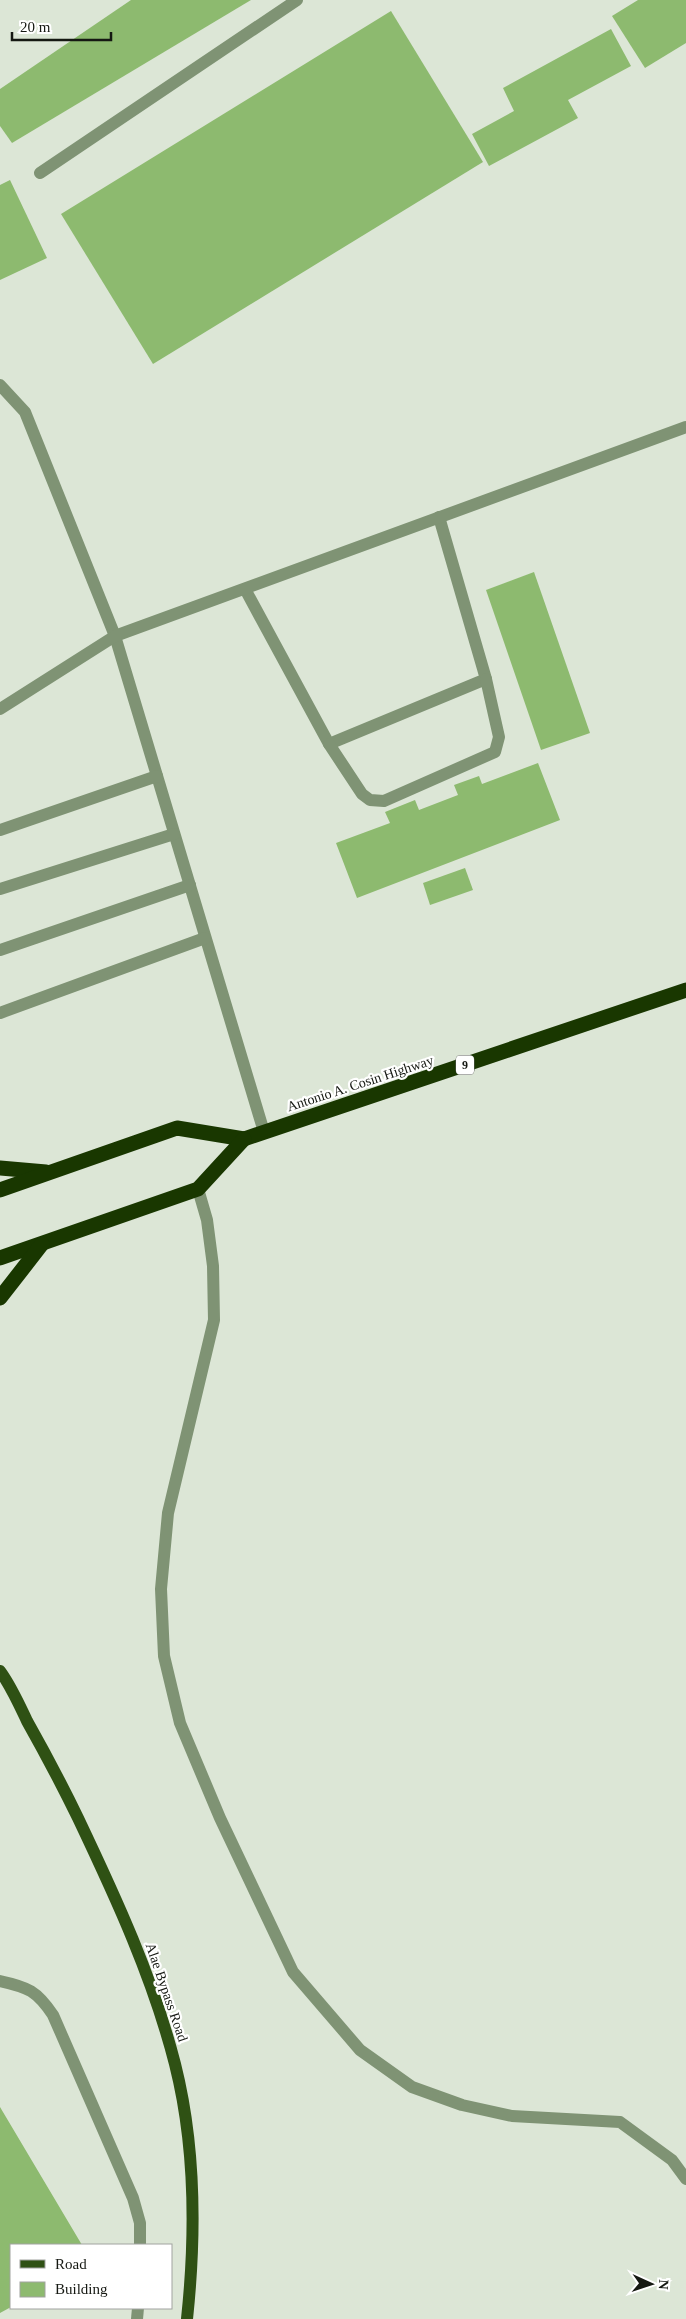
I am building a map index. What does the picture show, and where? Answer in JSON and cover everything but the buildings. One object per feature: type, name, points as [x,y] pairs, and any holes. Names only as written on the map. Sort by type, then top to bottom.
[{"type":"highway","name":"Antonio A. Cosin Highway","points":[[0,1258],[198,1189],[244,1139],[686,990]]},
{"type":"highway","name":"Antonio A. Cosin Highway","points":[[0,1190],[177,1128],[244,1139]]},
{"type":"highway","points":[[0,1168],[50,1173]]},
{"type":"highway","points":[[0,1298],[44,1243]]},
{"type":"main road","name":"Alae Bypass Road","points":[[1,1671],[65,1790],[111,1887],[151,1982],[175,2065],[187,2133],[194,2198],[194,2257],[187,2319]]},
{"type":"lane","points":[[40,173],[297,0]]},
{"type":"lane","points":[[0,385],[25,412],[115,636],[264,1132]]},
{"type":"lane","points":[[0,709],[115,636],[686,427]]},
{"type":"lane","points":[[244,589],[329,744],[362,794],[370,800],[384,801],[494,752],[499,737],[486,679],[439,518]]},
{"type":"lane","points":[[329,744],[486,679]]},
{"type":"lane","points":[[0,830],[157,776]]},
{"type":"lane","points":[[0,890],[174,834]]},
{"type":"lane","points":[[0,950],[190,885]]},
{"type":"lane","points":[[0,1013],[206,938]]},
{"type":"lane","points":[[198,1189],[207,1220],[213,1266],[214,1320],[168,1513],[161,1589],[164,1656],[180,1723],[220,1818],[293,1972],[360,2050],[412,2088],[462,2105],[512,2116],[620,2122],[672,2160],[686,2178]]},
{"type":"lane","points":[[0,1981],[27,1987],[41,1998],[53,2015],[133,2198],[140,2223],[140,2244]]}]
